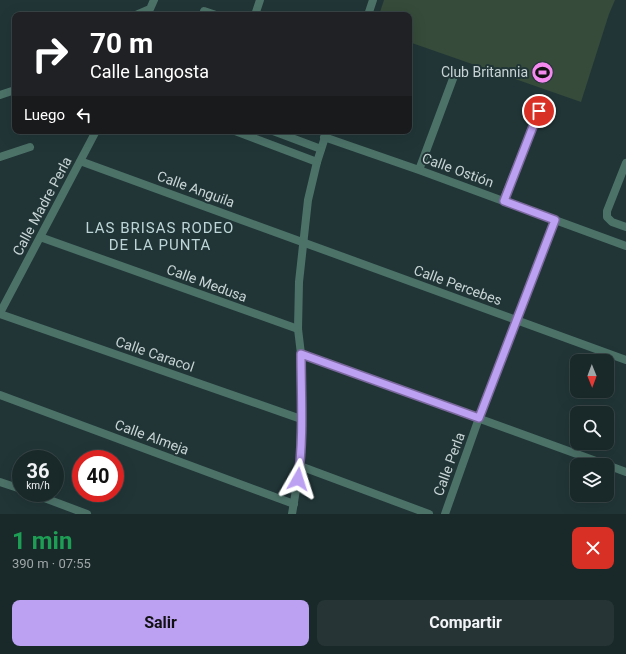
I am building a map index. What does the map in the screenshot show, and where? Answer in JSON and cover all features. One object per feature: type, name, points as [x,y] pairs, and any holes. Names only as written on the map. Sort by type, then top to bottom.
[{"type":"street","points":[[143,12],[150,9],[154,0]]},
{"type":"street","points":[[256,12],[260,0]]},
{"type":"street","points":[[369,12],[373,0]]},
{"type":"street","points":[[419,170],[454,76]]},
{"type":"street","points":[[0,95],[12,91]]},
{"type":"street","points":[[504,201],[539,111]]},
{"type":"street","name":"Calle Madre Perla","points":[[0,314],[94,134]]},
{"type":"street","points":[[243,134],[317,162]]},
{"type":"street","points":[[281,134],[321,149]]},
{"type":"street","points":[[292,514],[300,466],[301,354],[298,330],[299,282],[308,200],[325,134]]},
{"type":"street","name":"Calle Ostión","points":[[325,134],[626,246]]},
{"type":"street","points":[[0,157],[30,147]]},
{"type":"street","name":"Calle Anguila","points":[[80,161],[303,242]]},
{"type":"street","points":[[626,163],[606,217],[612,222],[626,227]]},
{"type":"street","name":"Calle Perla","points":[[445,514],[479,418],[555,220]]},
{"type":"street","name":"Calle Medusa","points":[[40,237],[298,330]]},
{"type":"street","name":"Calle Percebes","points":[[303,242],[626,360]]},
{"type":"street","name":"Calle Caracol","points":[[0,314],[301,418]]},
{"type":"street","points":[[301,354],[588,458]]},
{"type":"street","name":"Calle Almeja","points":[[0,395],[294,504]]},
{"type":"street","points":[[300,466],[429,514]]},
{"type":"street","points":[[614,468],[626,472]]},
{"type":"street","points":[[0,482],[12,486]]},
{"type":"street","points":[[55,502],[87,514]]},
{"type":"green space","name":"Club Britannia","points":[[384,0],[615,0],[609,14],[581,102],[412,43],[412,12],[380,12]]},
{"type":"place","name":"Club Britannia","points":[[543,72]]},
{"type":"district","name":"LAS BRISAS RODEO DE LA PUNTA","points":[[160,236]]},
{"type":"route","points":[[298,479],[300,466],[301,354],[479,418],[555,220],[504,201],[539,111]]}]
